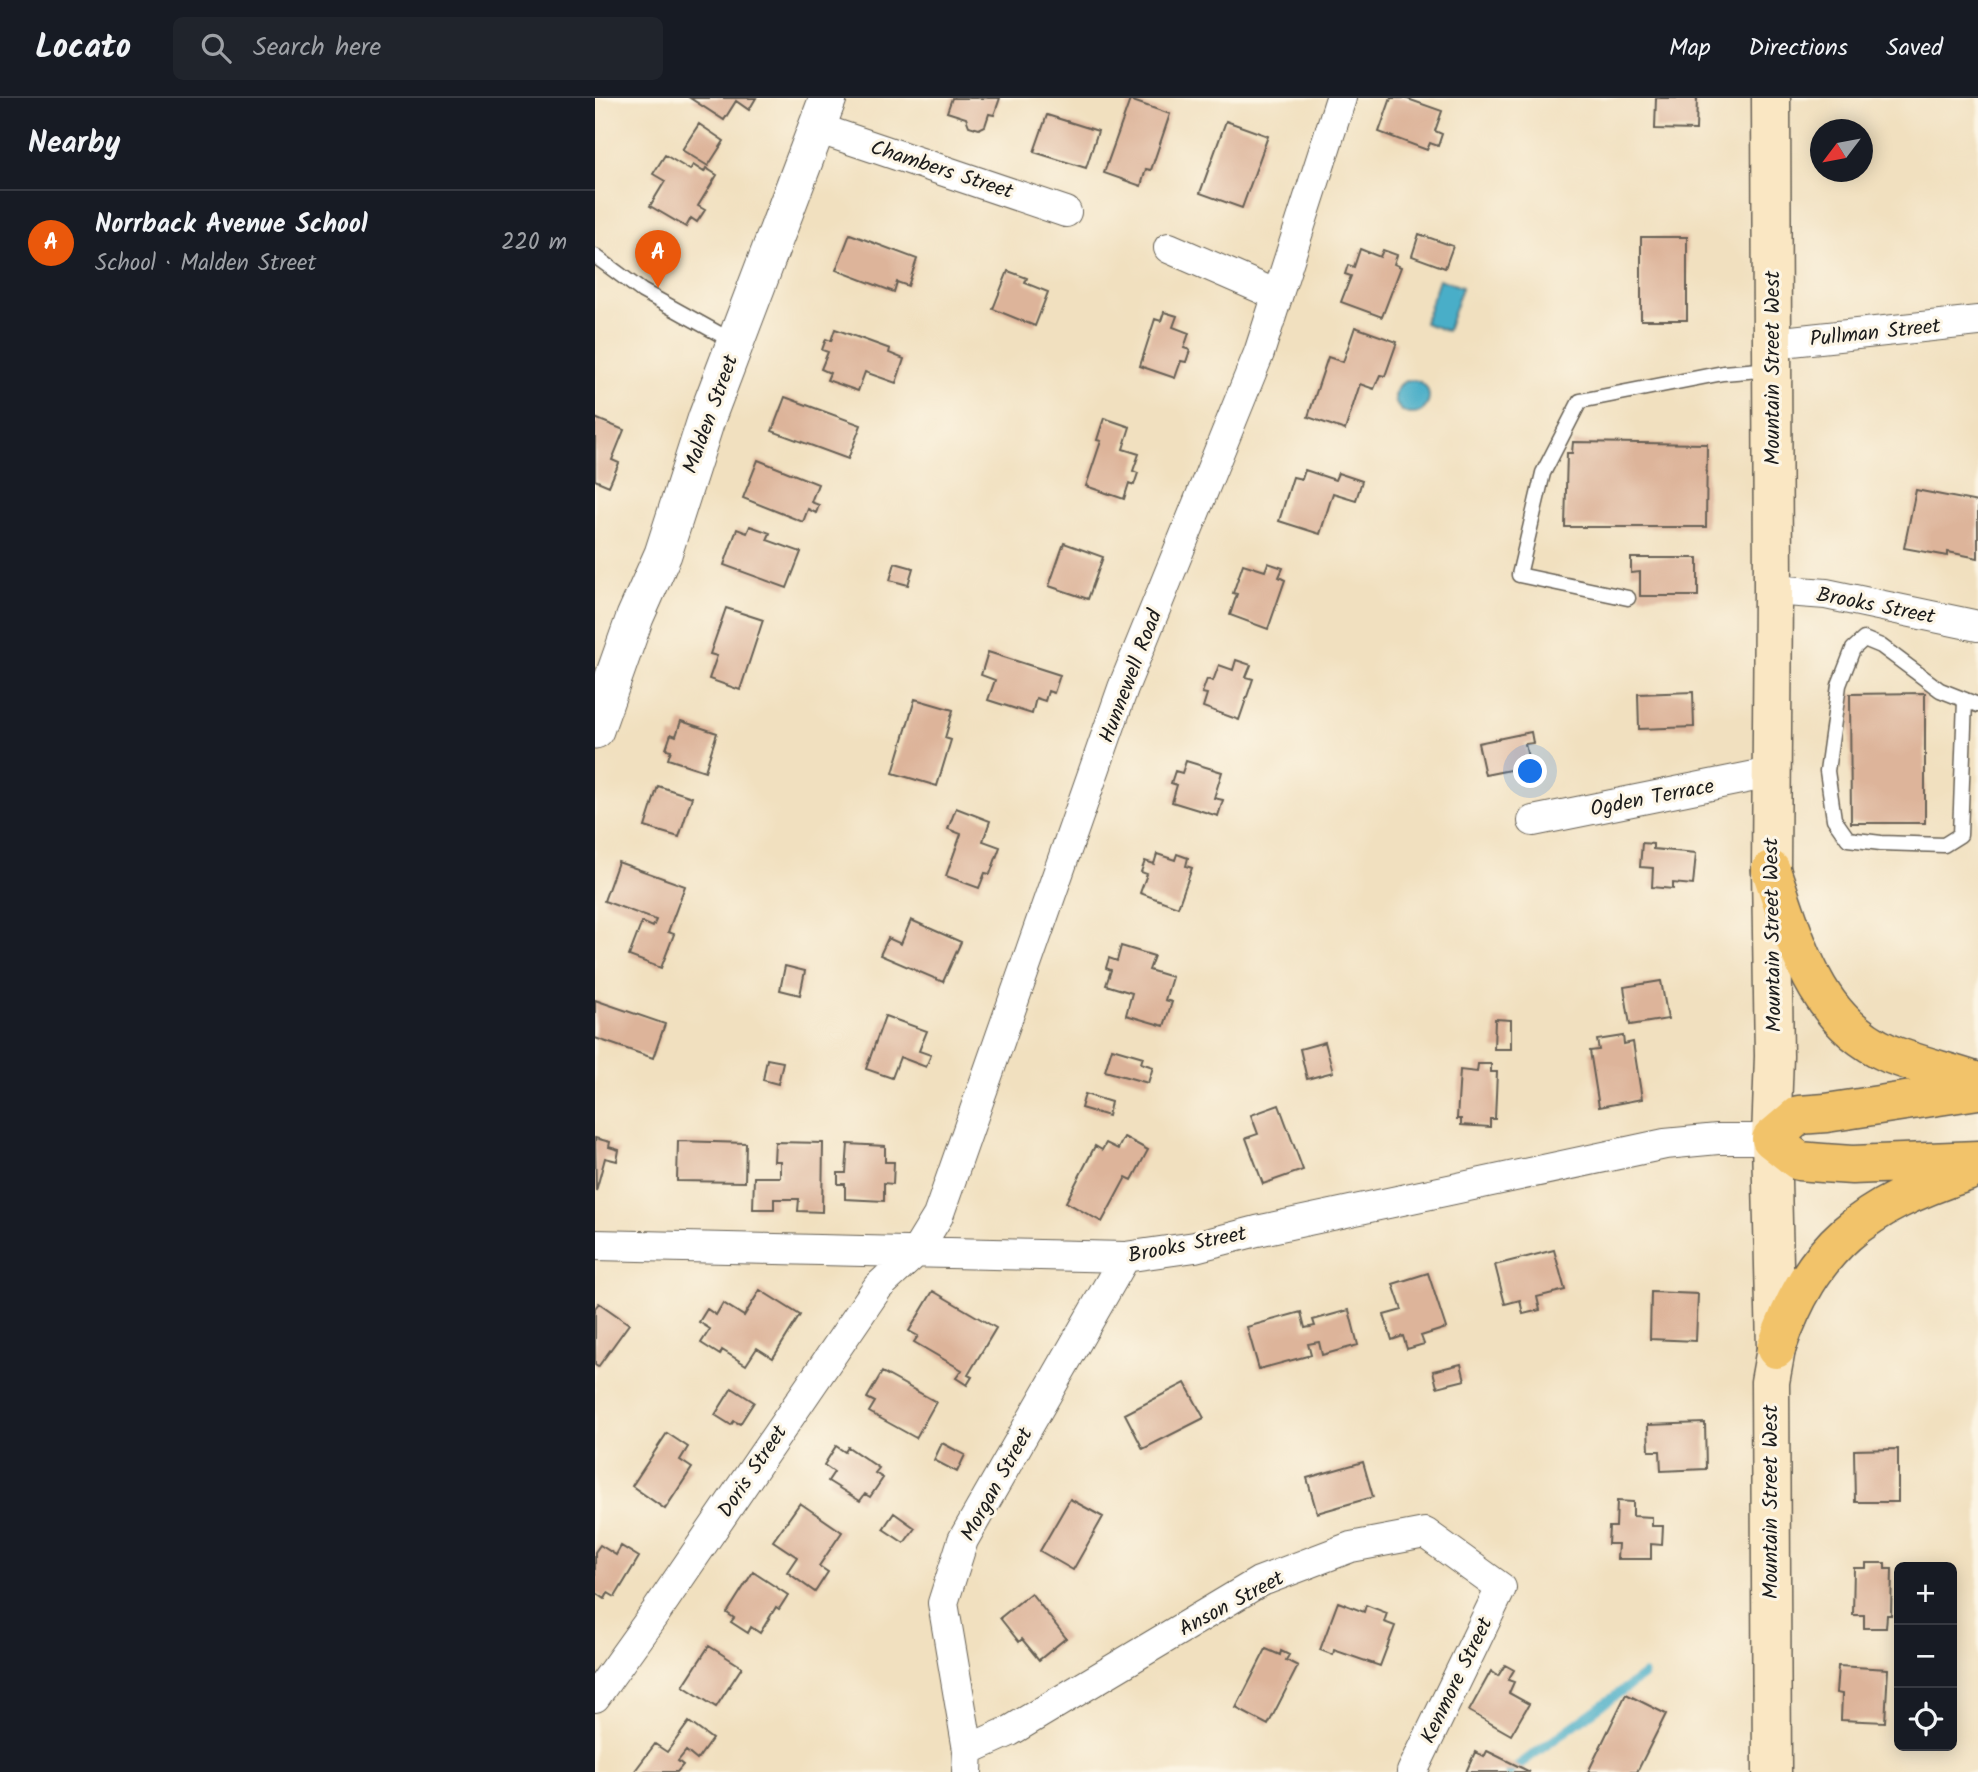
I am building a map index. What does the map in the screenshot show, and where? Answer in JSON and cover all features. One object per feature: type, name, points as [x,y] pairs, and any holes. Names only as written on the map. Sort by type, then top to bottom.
[{"type":"highway","points":[[1771,870],[1812,982],[1833,1012],[1858,1037],[1891,1054],[1978,1082]]},
{"type":"highway","points":[[1978,1090],[1799,1115],[1770,1139],[1799,1161],[1852,1165],[1978,1160]]},
{"type":"highway","points":[[1776,1349],[1789,1312],[1801,1289],[1835,1243],[1857,1224],[1912,1192],[1978,1169]]},
{"type":"main road","name":"Mountain Street West","points":[[1771,98],[1773,590],[1770,773],[1774,1056],[1770,1139],[1776,1349],[1770,1382],[1772,1772]]},
{"type":"street","name":"Hunnewell Road","points":[[916,1252],[938,1216],[1123,688],[1259,353],[1341,98]]},
{"type":"street","name":"Chambers Street","points":[[823,113],[1066,212]]},
{"type":"street","name":"Malden Street","points":[[595,730],[635,617],[663,554],[707,417],[823,113]]},
{"type":"street","points":[[1168,248],[1277,295]]},
{"type":"street","name":"Pullman Street","points":[[1773,356],[1978,321]]},
{"type":"street","name":"Brooks Street","points":[[1773,590],[1814,592],[1978,626]]},
{"type":"street","name":"Ogden Terrace","points":[[1533,821],[1770,773]]},
{"type":"street","name":"Brooks Street","points":[[595,1245],[1125,1257],[1195,1247],[1257,1231],[1665,1144],[1718,1139],[1770,1139]]},
{"type":"street","name":"Doris Street","points":[[595,1697],[878,1287],[916,1252]]},
{"type":"street","name":"Morgan Street","points":[[967,1761],[943,1603],[963,1540],[1125,1257]]},
{"type":"street","name":"Anson Street","points":[[967,1761],[1010,1731],[1259,1582],[1351,1547],[1425,1533],[1501,1588]]},
{"type":"street","name":"Kenmore Street","points":[[1412,1772],[1501,1588]]},
{"type":"lane","points":[[595,256],[662,304],[736,343]]},
{"type":"lane","points":[[1628,598],[1519,575],[1543,473],[1580,401],[1723,373],[1773,356]]},
{"type":"lane","points":[[1864,639],[1881,646],[1940,690],[1972,702],[1960,835],[1944,845],[1881,844],[1848,839],[1834,819],[1827,771],[1839,685],[1853,649],[1864,639]]},
{"type":"water","points":[[1439,279],[1462,287],[1447,331],[1424,323]]},
{"type":"water","points":[[1412,380],[1424,385],[1429,397],[1424,409],[1412,414],[1400,409],[1395,397],[1400,385]]},
{"type":"building","points":[[690,98],[756,98],[749,110],[736,101],[724,120]]},
{"type":"building","points":[[952,98],[1000,98],[994,115],[989,114],[985,126],[979,129],[969,126],[966,118],[947,112]]},
{"type":"building","points":[[1391,98],[1405,98],[1442,111],[1435,131],[1442,134],[1438,146],[1430,143],[1427,150],[1379,132]]},
{"type":"building","points":[[1656,98],[1697,98],[1696,130],[1655,129]]},
{"type":"building","points":[[1130,100],[1170,114],[1151,170],[1146,169],[1141,186],[1104,173]]},
{"type":"building","points":[[1047,115],[1098,131],[1086,168],[1034,152]]},
{"type":"building","points":[[1226,121],[1268,136],[1242,208],[1200,193]]},
{"type":"building","points":[[699,124],[724,141],[708,166],[682,150]]},
{"type":"building","points":[[665,155],[690,170],[693,165],[704,172],[706,168],[717,175],[698,206],[705,210],[697,222],[691,218],[686,227],[650,206],[665,181],[653,174]]},
{"type":"building","points":[[850,234],[917,259],[908,286],[897,282],[894,292],[836,270]]},
{"type":"building","points":[[1419,234],[1453,246],[1445,268],[1412,256]]},
{"type":"building","points":[[1641,237],[1687,237],[1687,320],[1641,320]]},
{"type":"building","points":[[1360,249],[1380,257],[1383,250],[1397,255],[1394,264],[1401,267],[1382,317],[1341,302],[1351,276],[1345,274],[1348,265],[1354,267]]},
{"type":"building","points":[[1008,271],[1027,278],[1025,283],[1048,292],[1035,326],[993,309]]},
{"type":"building","points":[[1164,312],[1177,316],[1173,327],[1189,333],[1184,348],[1190,350],[1186,362],[1181,361],[1175,378],[1140,366],[1155,319],[1161,321]]},
{"type":"building","points":[[1355,327],[1397,342],[1385,376],[1380,375],[1374,389],[1360,384],[1345,430],[1308,417],[1328,357],[1343,362]]},
{"type":"building","points":[[835,329],[890,349],[889,353],[904,359],[896,383],[865,372],[858,391],[827,380],[830,373],[821,369],[828,352],[822,350],[826,339],[831,341]]},
{"type":"building","points":[[785,397],[861,425],[848,459],[772,431]]},
{"type":"building","points":[[595,418],[624,430],[612,460],[619,463],[609,486],[595,480]]},
{"type":"building","points":[[1104,418],[1130,427],[1123,449],[1139,454],[1133,471],[1138,473],[1134,485],[1129,483],[1124,499],[1086,486],[1101,441],[1097,440]]},
{"type":"building","points":[[1573,442],[1707,444],[1706,527],[1565,527],[1567,453],[1572,453]]},
{"type":"building","points":[[758,460],[818,484],[811,502],[819,505],[816,513],[808,509],[803,522],[743,498]]},
{"type":"building","points":[[1305,470],[1335,480],[1338,473],[1362,481],[1356,500],[1333,493],[1320,534],[1279,521],[1293,477],[1302,479]]},
{"type":"building","points":[[1916,490],[1978,502],[1978,558],[1904,548]]},
{"type":"building","points":[[750,526],[770,533],[767,540],[801,552],[787,588],[724,565],[737,529],[747,533]]},
{"type":"building","points":[[1064,543],[1103,557],[1088,599],[1049,586]]},
{"type":"building","points":[[1631,558],[1698,558],[1698,596],[1640,596],[1640,572],[1631,573]]},
{"type":"building","points":[[895,563],[913,568],[908,585],[890,580]]},
{"type":"building","points":[[1268,563],[1283,568],[1279,577],[1285,580],[1268,629],[1230,615],[1237,594],[1233,593],[1243,564],[1265,571]]},
{"type":"building","points":[[726,608],[763,620],[740,690],[709,679],[717,656],[710,654]]},
{"type":"building","points":[[988,652],[1060,675],[1054,693],[1048,691],[1045,701],[1036,698],[1032,714],[988,700],[995,680],[981,675]]},
{"type":"building","points":[[1236,660],[1251,665],[1246,677],[1253,679],[1239,720],[1203,707],[1207,694],[1202,693],[1207,679],[1213,681],[1219,665],[1233,670]]},
{"type":"building","points":[[1693,692],[1694,727],[1639,729],[1638,694]]},
{"type":"building","points":[[1925,693],[1925,823],[1851,823],[1850,694]]},
{"type":"building","points":[[915,699],[953,710],[945,738],[951,740],[937,786],[893,773]]},
{"type":"building","points":[[681,721],[717,733],[705,771],[668,759],[671,750],[666,749],[671,734],[676,736]]},
{"type":"building","points":[[1531,732],[1533,743],[1525,744],[1530,766],[1485,775],[1478,743]]},
{"type":"building","points":[[1186,761],[1222,772],[1214,798],[1223,800],[1218,816],[1172,802],[1177,785],[1171,783],[1175,771],[1182,773]]},
{"type":"building","points":[[658,786],[692,797],[679,837],[645,827]]},
{"type":"building","points":[[956,808],[990,821],[983,841],[1000,847],[990,874],[985,873],[979,888],[946,876],[961,834],[948,829]]},
{"type":"building","points":[[1642,843],[1653,844],[1653,849],[1696,853],[1693,885],[1673,883],[1673,889],[1652,887],[1653,868],[1640,867]]},
{"type":"building","points":[[1157,854],[1175,860],[1177,854],[1188,858],[1186,866],[1192,868],[1178,907],[1140,893],[1147,874],[1141,872],[1145,861],[1154,864]]},
{"type":"building","points":[[618,862],[685,886],[668,932],[674,934],[661,968],[629,956],[642,922],[653,927],[656,920],[604,901]]},
{"type":"building","points":[[911,920],[961,942],[943,982],[880,955],[888,938],[901,944]]},
{"type":"building","points":[[1121,946],[1154,956],[1149,970],[1172,977],[1165,1000],[1172,1002],[1164,1026],[1126,1015],[1132,993],[1106,985],[1111,970],[1106,968],[1109,958],[1117,961]]},
{"type":"building","points":[[785,966],[805,971],[800,995],[780,990]]},
{"type":"building","points":[[1661,981],[1668,1019],[1630,1025],[1624,987]]},
{"type":"building","points":[[595,1000],[665,1024],[653,1058],[595,1038]]},
{"type":"building","points":[[885,1016],[927,1031],[919,1051],[931,1055],[926,1067],[900,1057],[892,1078],[866,1069]]},
{"type":"building","points":[[1495,1019],[1511,1020],[1511,1049],[1494,1049]]},
{"type":"building","points":[[1623,1036],[1624,1044],[1633,1042],[1642,1099],[1599,1107],[1590,1051],[1599,1050],[1597,1040]]},
{"type":"building","points":[[1325,1042],[1333,1072],[1307,1079],[1300,1049]]},
{"type":"building","points":[[1112,1048],[1143,1057],[1141,1063],[1153,1067],[1148,1083],[1105,1071]]},
{"type":"building","points":[[767,1059],[783,1062],[778,1084],[763,1080]]},
{"type":"building","points":[[1478,1064],[1491,1064],[1491,1072],[1497,1072],[1495,1119],[1490,1119],[1490,1127],[1461,1125],[1461,1119],[1457,1119],[1460,1070],[1477,1072]]},
{"type":"building","points":[[1085,1094],[1111,1102],[1108,1116],[1081,1108]]},
{"type":"building","points":[[1279,1105],[1303,1170],[1263,1184],[1246,1138],[1258,1134],[1251,1115]]},
{"type":"building","points":[[1124,1137],[1148,1150],[1132,1180],[1126,1177],[1102,1222],[1066,1202],[1095,1146],[1102,1150],[1106,1143],[1118,1149]]},
{"type":"building","points":[[595,1138],[610,1142],[609,1147],[619,1150],[617,1161],[605,1158],[596,1191]]},
{"type":"building","points":[[678,1141],[746,1143],[745,1182],[677,1181]]},
{"type":"building","points":[[775,1142],[823,1143],[822,1212],[798,1211],[799,1199],[774,1199],[774,1209],[753,1209],[754,1177],[780,1177],[780,1161],[774,1161]]},
{"type":"building","points":[[848,1144],[885,1146],[885,1162],[894,1162],[893,1184],[884,1183],[884,1201],[845,1199],[845,1184],[838,1184],[838,1173],[846,1173]]},
{"type":"building","points":[[1554,1250],[1565,1290],[1537,1297],[1540,1310],[1523,1314],[1520,1300],[1505,1304],[1495,1265]]},
{"type":"building","points":[[1428,1273],[1446,1328],[1421,1336],[1424,1344],[1407,1349],[1403,1336],[1392,1340],[1384,1315],[1402,1310],[1393,1284]]},
{"type":"building","points":[[760,1290],[800,1315],[773,1358],[757,1348],[746,1365],[722,1350],[720,1355],[701,1343],[710,1329],[699,1322],[707,1309],[716,1315],[723,1303],[744,1316]]},
{"type":"building","points":[[933,1291],[996,1328],[968,1375],[972,1377],[967,1385],[956,1378],[962,1370],[914,1342],[918,1336],[909,1331]]},
{"type":"building","points":[[1651,1292],[1698,1294],[1696,1341],[1650,1339]]},
{"type":"building","points":[[599,1303],[629,1324],[598,1367],[595,1365],[595,1308]]},
{"type":"building","points":[[1349,1310],[1358,1345],[1322,1355],[1319,1342],[1308,1344],[1311,1355],[1259,1369],[1247,1327],[1301,1312],[1305,1328],[1315,1326],[1313,1320]]},
{"type":"building","points":[[1461,1364],[1465,1380],[1437,1387],[1433,1371]]},
{"type":"building","points":[[882,1372],[936,1402],[916,1438],[869,1412],[875,1402],[867,1398]]},
{"type":"building","points":[[1185,1383],[1204,1418],[1143,1449],[1125,1414]]},
{"type":"building","points":[[732,1388],[754,1402],[740,1424],[734,1421],[731,1425],[715,1415]]},
{"type":"building","points":[[1705,1423],[1706,1469],[1661,1471],[1660,1451],[1649,1451],[1648,1425]]},
{"type":"building","points":[[667,1433],[688,1447],[680,1460],[692,1468],[665,1509],[632,1486]]},
{"type":"building","points":[[942,1443],[965,1455],[957,1472],[934,1460]]},
{"type":"building","points":[[836,1446],[845,1452],[848,1447],[879,1468],[875,1473],[883,1478],[870,1497],[865,1494],[860,1501],[828,1481],[834,1472],[824,1465]]},
{"type":"building","points":[[1898,1449],[1898,1502],[1855,1502],[1854,1450]]},
{"type":"building","points":[[1363,1462],[1373,1497],[1317,1513],[1307,1478]]},
{"type":"building","points":[[1070,1499],[1103,1517],[1073,1570],[1040,1551]]},
{"type":"building","points":[[1617,1501],[1633,1502],[1633,1516],[1652,1517],[1652,1526],[1663,1526],[1662,1545],[1651,1544],[1651,1559],[1617,1559],[1618,1544],[1608,1544],[1609,1527],[1616,1527]]},
{"type":"building","points":[[800,1503],[842,1532],[819,1566],[828,1572],[815,1592],[787,1572],[797,1557],[773,1541]]},
{"type":"building","points":[[894,1513],[915,1528],[904,1543],[883,1529]]},
{"type":"building","points":[[600,1545],[616,1555],[621,1546],[639,1557],[615,1597],[608,1593],[605,1599],[595,1592],[595,1552]]},
{"type":"building","points":[[1866,1563],[1885,1563],[1885,1569],[1892,1569],[1891,1615],[1887,1615],[1886,1628],[1864,1628],[1864,1615],[1853,1615],[1854,1568],[1866,1568]]},
{"type":"building","points":[[753,1572],[788,1595],[779,1609],[776,1607],[760,1633],[751,1627],[748,1633],[731,1622],[734,1618],[727,1613]]},
{"type":"building","points":[[1031,1593],[1066,1638],[1039,1660],[1022,1639],[1019,1642],[1000,1618]]},
{"type":"building","points":[[1338,1602],[1364,1612],[1366,1605],[1387,1613],[1384,1622],[1395,1626],[1380,1666],[1334,1650],[1333,1655],[1320,1650]]},
{"type":"building","points":[[709,1646],[742,1667],[716,1707],[683,1686]]},
{"type":"building","points":[[1266,1649],[1280,1655],[1281,1651],[1289,1655],[1286,1660],[1298,1666],[1268,1725],[1236,1708]]},
{"type":"building","points":[[1505,1665],[1514,1670],[1508,1680],[1514,1682],[1509,1693],[1529,1704],[1511,1735],[1469,1711],[1491,1671],[1498,1676]]},
{"type":"building","points":[[1838,1666],[1888,1669],[1885,1722],[1841,1720],[1842,1694],[1836,1693]]},
{"type":"building","points":[[1626,1694],[1666,1714],[1637,1772],[1588,1772]]},
{"type":"building","points":[[689,1722],[712,1739],[697,1760],[686,1751],[678,1761],[683,1765],[677,1772],[634,1772],[655,1744],[667,1752]]},
{"type":"building","points":[[1487,1751],[1530,1772],[1466,1772],[1475,1752],[1484,1757]]},
{"type":"waterway","points":[[1509,1772],[1644,1675]]},
{"type":"place","name":"Norrback Avenue School","points":[[658,288]]}]
